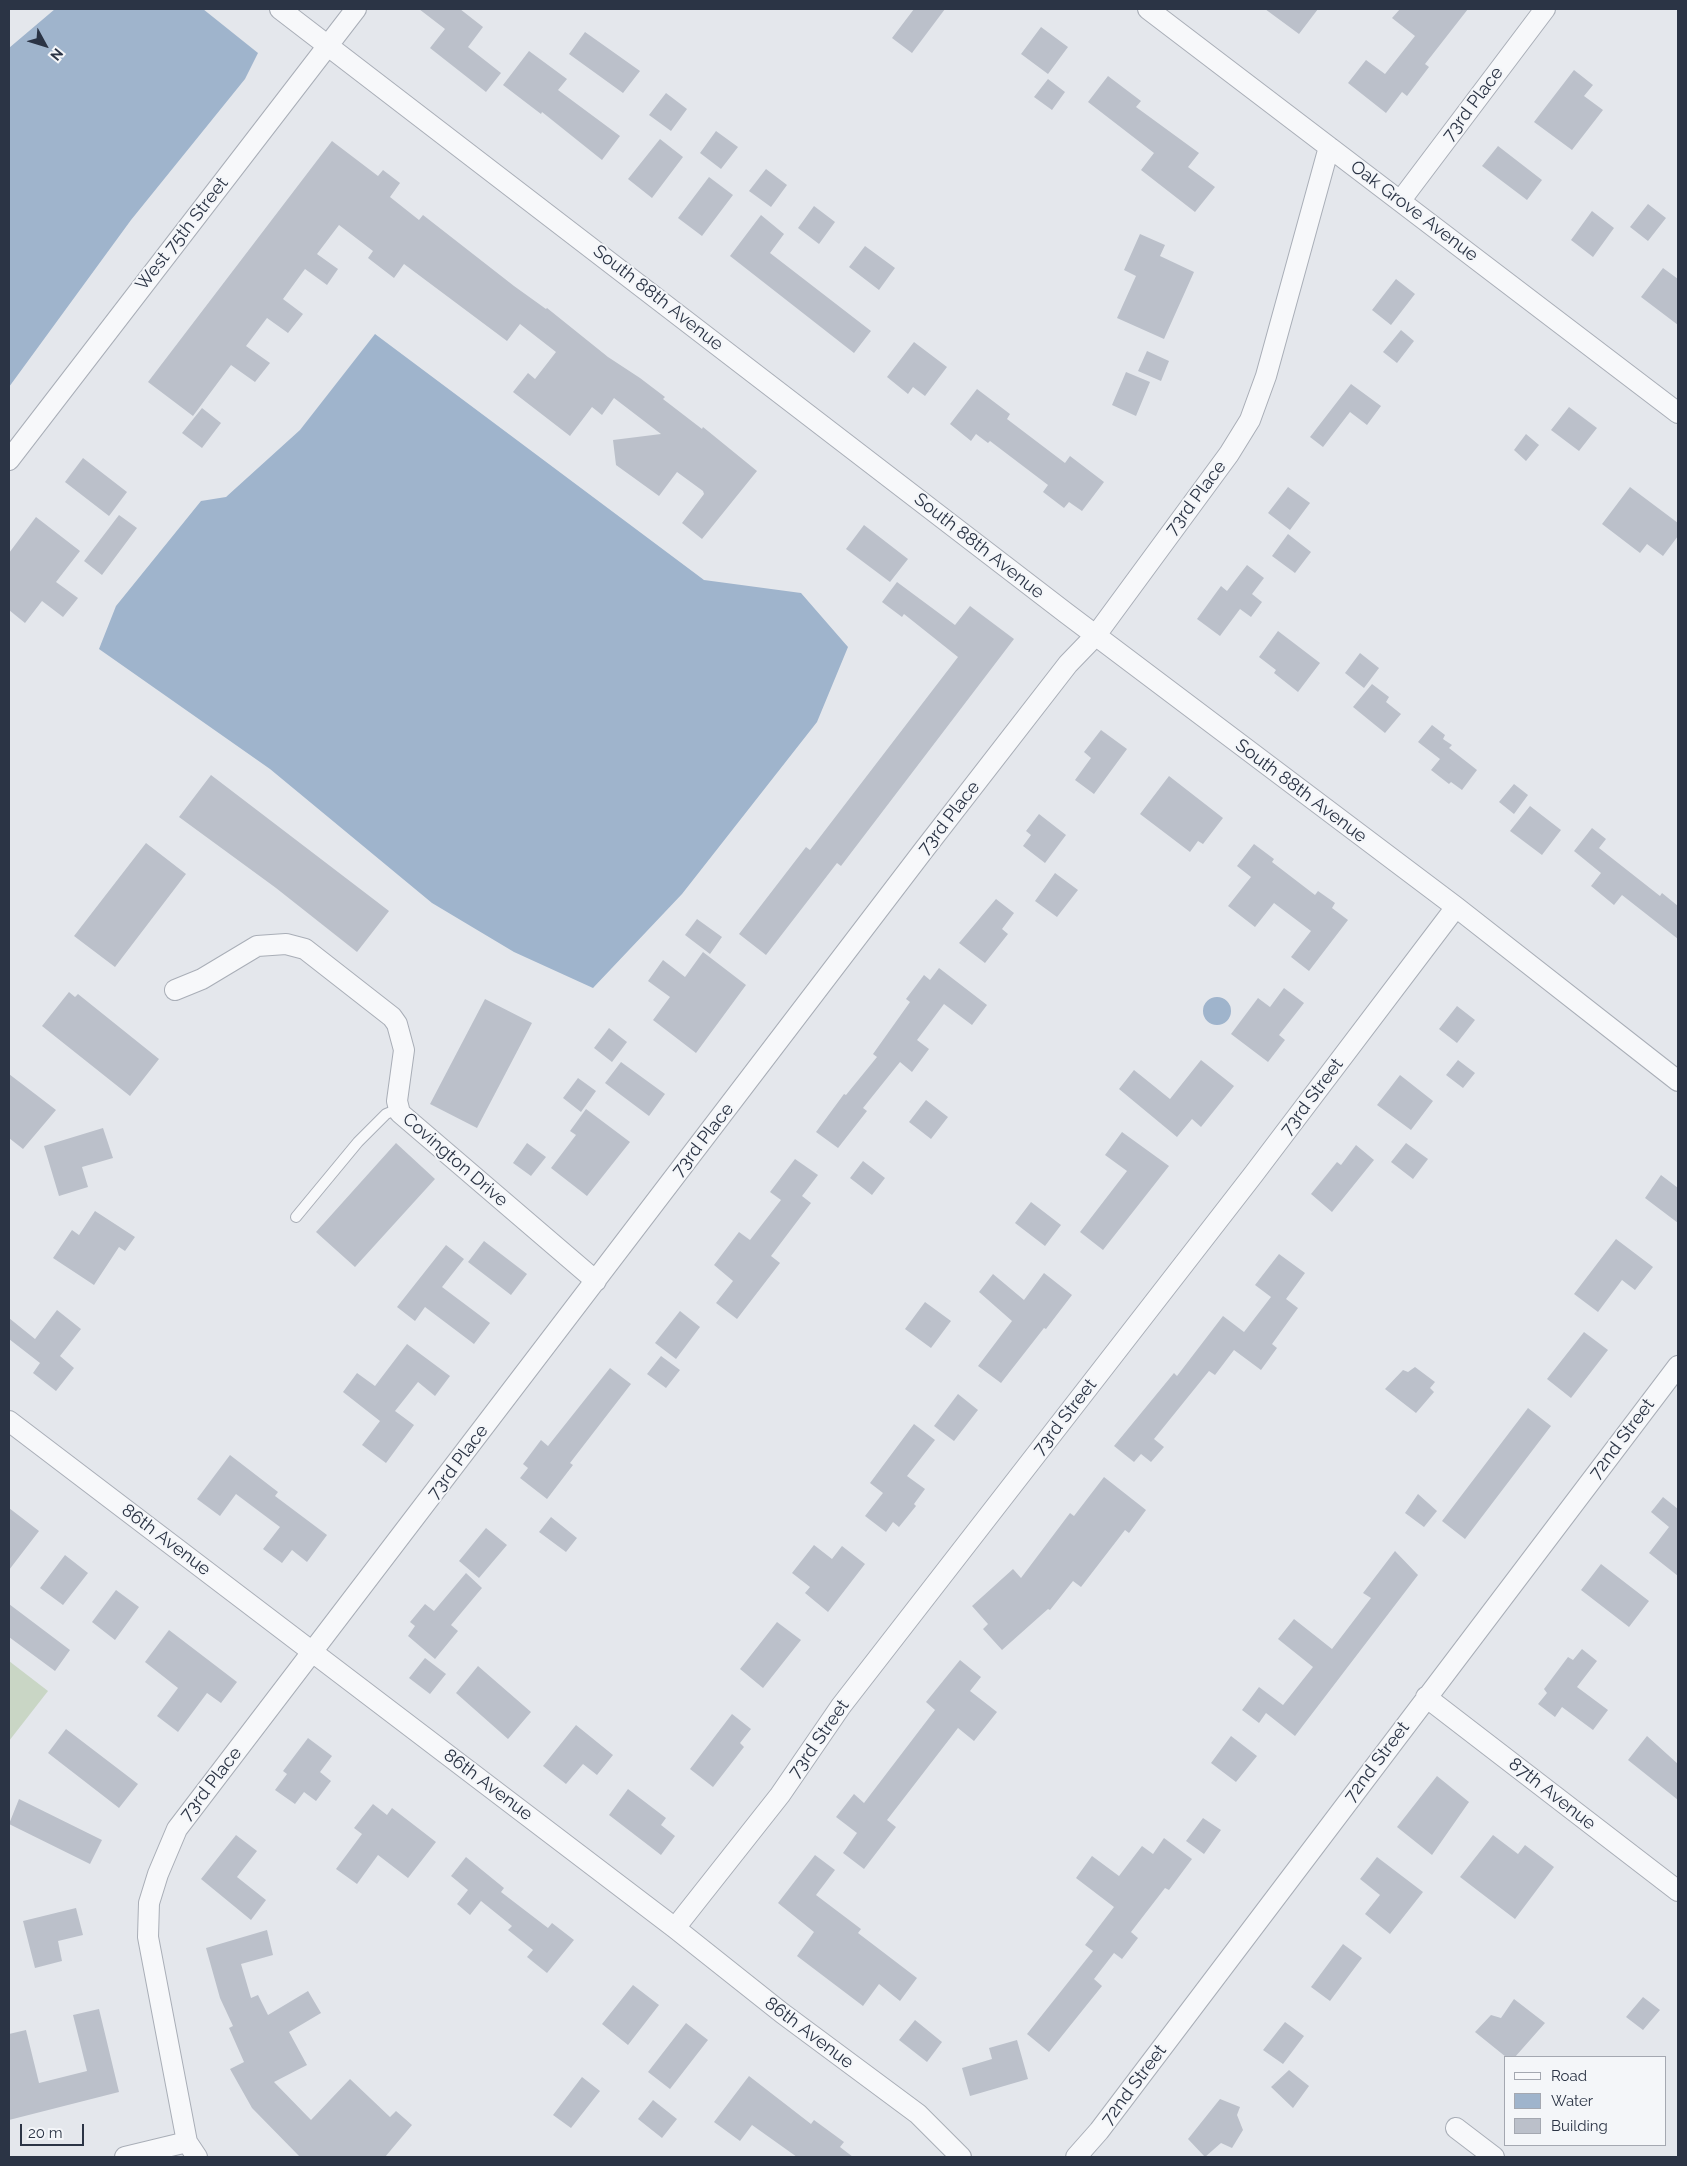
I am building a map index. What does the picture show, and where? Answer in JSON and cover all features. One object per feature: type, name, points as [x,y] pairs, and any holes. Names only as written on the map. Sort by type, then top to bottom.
[{"type":"street","name":"South 88th Avenue","points":[[280,9],[1096,635],[1456,907],[1678,1081]]},
{"type":"street","name":"West 75th Street","points":[[9,460],[356,9]]},
{"type":"street","name":"Oak Grove Avenue","points":[[1148,9],[1401,200],[1678,414]]},
{"type":"street","name":"73rd Place","points":[[1401,200],[1545,9]]},
{"type":"street","name":"73rd Place","points":[[192,2150],[148,1937],[149,1903],[158,1874],[177,1829],[940,829],[1068,664],[1096,635],[1229,454],[1250,420],[1266,376],[1329,147]]},
{"type":"street","name":"73rd Street","points":[[675,1928],[780,1795],[841,1706],[1253,1175],[1456,907]]},
{"type":"street","name":"Covington Drive","points":[[175,990],[202,979],[257,946],[286,944],[305,949],[392,1017],[397,1024],[404,1050],[398,1090],[398,1109],[407,1120],[596,1281]]},
{"type":"street","name":"72nd Street","points":[[1076,2157],[1111,2116],[1678,1366]]},
{"type":"street","name":"86th Avenue","points":[[9,1421],[675,1928],[782,2013],[918,2114],[961,2157]]},
{"type":"street","name":"87th Avenue","points":[[1426,1697],[1678,1891]]},
{"type":"street","points":[[1456,2128],[1494,2157]]},
{"type":"street","points":[[125,2157],[192,2150]]},
{"type":"lane","points":[[296,1217],[358,1142],[386,1114],[398,1109]]},
{"type":"green space","points":[[9,1661],[48,1691],[9,1741]]},
{"type":"water","points":[[55,9],[203,9],[258,53],[245,79],[131,220],[9,387],[9,48]]},
{"type":"water","points":[[375,334],[704,580],[801,593],[848,647],[817,722],[682,894],[593,988],[514,952],[432,903],[270,769],[99,649],[116,606],[201,501],[226,497],[300,430]]},
{"type":"water","points":[[1217,997],[1227,1001],[1231,1011],[1227,1021],[1217,1025],[1207,1021],[1203,1011],[1207,1001]]},
{"type":"building","points":[[419,9],[460,9],[483,27],[468,47],[501,73],[486,92],[430,48],[445,29]]},
{"type":"building","points":[[914,9],[945,9],[912,53],[892,38]]},
{"type":"building","points":[[1265,9],[1318,9],[1299,34]]},
{"type":"building","points":[[1400,9],[1468,9],[1425,64],[1429,67],[1407,96],[1402,92],[1386,113],[1348,83],[1366,60],[1385,74],[1415,36],[1392,18]]},
{"type":"building","points":[[1041,27],[1068,47],[1048,74],[1021,54]]},
{"type":"building","points":[[585,32],[640,71],[623,93],[569,54]]},
{"type":"building","points":[[529,51],[567,79],[558,90],[620,136],[602,160],[542,112],[541,114],[503,85]]},
{"type":"building","points":[[1574,70],[1593,85],[1584,96],[1603,110],[1572,150],[1534,122]]},
{"type":"building","points":[[1108,76],[1141,101],[1136,107],[1199,153],[1188,167],[1215,187],[1195,212],[1141,170],[1154,153],[1088,102]]},
{"type":"building","points":[[1048,79],[1065,92],[1052,110],[1034,97]]},
{"type":"building","points":[[666,93],[687,109],[671,131],[649,115]]},
{"type":"building","points":[[716,131],[738,147],[721,169],[700,153]]},
{"type":"building","points":[[660,139],[683,157],[652,198],[628,179]]},
{"type":"building","points":[[332,141],[378,176],[383,170],[400,183],[390,197],[419,220],[423,215],[514,286],[547,308],[608,357],[665,397],[663,399],[702,429],[703,427],[757,471],[702,539],[682,523],[704,494],[703,491],[677,472],[659,496],[616,465],[613,440],[661,434],[614,398],[602,415],[592,407],[570,436],[513,392],[528,373],[535,379],[556,352],[520,324],[507,341],[404,264],[394,278],[368,258],[373,251],[339,225],[317,254],[338,269],[327,285],[305,269],[283,299],[303,314],[288,333],[267,318],[246,346],[270,363],[255,382],[231,365],[193,416],[148,382]]},
{"type":"building","points":[[1498,146],[1542,180],[1527,200],[1482,166]]},
{"type":"building","points":[[766,169],[787,185],[771,207],[749,191]]},
{"type":"building","points":[[709,177],[733,195],[702,236],[678,218]]},
{"type":"building","points":[[1648,204],[1666,218],[1648,241],[1630,227]]},
{"type":"building","points":[[814,206],[835,222],[819,244],[798,228]]},
{"type":"building","points":[[1592,211],[1614,228],[1593,257],[1571,240]]},
{"type":"building","points":[[761,215],[784,234],[770,253],[871,331],[854,353],[730,256]]},
{"type":"building","points":[[1140,234],[1165,245],[1160,256],[1194,272],[1164,339],[1117,318],[1136,276],[1124,270]]},
{"type":"building","points":[[865,246],[895,268],[879,290],[849,267]]},
{"type":"building","points":[[1663,268],[1678,279],[1678,325],[1641,297]]},
{"type":"building","points":[[1396,279],[1415,294],[1391,325],[1372,310]]},
{"type":"building","points":[[1401,330],[1414,341],[1397,363],[1383,352]]},
{"type":"building","points":[[914,342],[947,367],[925,396],[913,387],[908,394],[887,377]]},
{"type":"building","points":[[1147,351],[1169,361],[1161,381],[1138,371]]},
{"type":"building","points":[[1126,372],[1150,382],[1136,416],[1112,405]]},
{"type":"building","points":[[1351,384],[1381,406],[1367,425],[1350,412],[1323,447],[1310,437]]},
{"type":"building","points":[[977,389],[1010,414],[1007,419],[1065,463],[1070,456],[1104,482],[1082,511],[1069,502],[1064,508],[1043,492],[1048,485],[990,441],[988,443],[976,434],[971,441],[950,424]]},
{"type":"building","points":[[1569,407],[1597,428],[1579,451],[1551,430]]},
{"type":"building","points":[[202,408],[221,423],[202,448],[182,433]]},
{"type":"building","points":[[1526,434],[1539,445],[1526,461],[1514,450]]},
{"type":"building","points":[[83,458],[127,492],[109,516],[65,482]]},
{"type":"building","points":[[1288,487],[1310,503],[1290,530],[1268,513]]},
{"type":"building","points":[[1630,487],[1678,523],[1678,536],[1663,556],[1647,544],[1640,553],[1602,524]]},
{"type":"building","points":[[119,515],[137,528],[102,575],[84,561]]},
{"type":"building","points":[[36,517],[80,551],[56,582],[78,598],[63,617],[42,601],[25,623],[9,610],[9,553]]},
{"type":"building","points":[[864,525],[908,559],[890,582],[846,549]]},
{"type":"building","points":[[1288,534],[1311,552],[1295,573],[1272,556]]},
{"type":"building","points":[[1247,565],[1264,578],[1252,594],[1262,602],[1251,617],[1240,609],[1220,636],[1197,619],[1221,586],[1227,591]]},
{"type":"building","points":[[897,582],[955,625],[970,606],[1014,639],[841,866],[837,863],[766,955],[739,934],[806,847],[810,850],[958,657],[904,614],[902,617],[882,602]]},
{"type":"building","points":[[1278,631],[1320,663],[1298,692],[1274,673],[1276,670],[1259,657]]},
{"type":"building","points":[[1360,653],[1379,668],[1364,688],[1345,673]]},
{"type":"building","points":[[1372,684],[1389,697],[1386,702],[1401,714],[1385,733],[1353,707]]},
{"type":"building","points":[[1432,725],[1445,735],[1443,739],[1452,745],[1449,748],[1477,770],[1462,790],[1451,782],[1449,784],[1431,770],[1440,759],[1418,742]]},
{"type":"building","points":[[1101,730],[1127,749],[1094,794],[1075,780],[1091,758],[1084,752]]},
{"type":"building","points":[[211,775],[389,911],[357,952],[276,888],[179,817]]},
{"type":"building","points":[[1169,776],[1223,818],[1203,844],[1198,841],[1190,852],[1140,814]]},
{"type":"building","points":[[1514,784],[1528,795],[1514,814],[1499,802]]},
{"type":"building","points":[[1530,806],[1561,830],[1542,855],[1510,831]]},
{"type":"building","points":[[1039,814],[1066,835],[1045,863],[1023,846],[1031,835],[1026,831]]},
{"type":"building","points":[[1592,828],[1606,839],[1599,848],[1660,896],[1662,893],[1678,906],[1678,939],[1622,895],[1614,905],[1591,886],[1601,873],[1574,851]]},
{"type":"building","points":[[146,843],[186,874],[115,967],[74,936]]},
{"type":"building","points":[[1254,844],[1274,859],[1272,862],[1315,895],[1318,891],[1335,903],[1332,908],[1348,920],[1309,971],[1291,957],[1311,931],[1274,903],[1255,927],[1228,906],[1251,877],[1237,866]]},
{"type":"building","points":[[1055,873],[1078,890],[1057,917],[1035,901]]},
{"type":"building","points":[[996,899],[1014,913],[1002,929],[1008,934],[985,963],[959,943]]},
{"type":"building","points":[[697,919],[722,937],[710,954],[685,935]]},
{"type":"building","points":[[703,952],[746,985],[696,1053],[653,1020],[670,997],[648,981],[663,960],[685,977]]},
{"type":"building","points":[[939,968],[987,1005],[972,1025],[944,1004],[917,1040],[929,1049],[912,1072],[900,1062],[863,1108],[867,1111],[838,1148],[816,1132],[844,1094],[846,1095],[877,1057],[873,1054],[910,1002],[906,999],[924,975],[930,980]]},
{"type":"building","points":[[1284,988],[1304,1003],[1279,1035],[1285,1040],[1268,1062],[1231,1034],[1258,998],[1270,1007]]},
{"type":"building","points":[[69,992],[75,997],[78,994],[159,1059],[130,1096],[42,1026]]},
{"type":"building","points":[[485,999],[532,1023],[477,1128],[430,1104]]},
{"type":"building","points":[[1457,1006],[1475,1020],[1457,1043],[1439,1029]]},
{"type":"building","points":[[609,1028],[627,1042],[612,1062],[594,1048]]},
{"type":"building","points":[[1201,1060],[1234,1086],[1201,1127],[1192,1119],[1177,1137],[1119,1089],[1134,1070],[1170,1099]]},
{"type":"building","points":[[1458,1060],[1475,1073],[1463,1088],[1446,1075]]},
{"type":"building","points":[[621,1062],[665,1094],[649,1116],[605,1083]]},
{"type":"building","points":[[9,1074],[56,1110],[23,1149],[9,1138]]},
{"type":"building","points":[[1400,1075],[1433,1101],[1411,1130],[1377,1105]]},
{"type":"building","points":[[578,1078],[596,1091],[581,1112],[563,1098]]},
{"type":"building","points":[[926,1100],[948,1117],[931,1139],[909,1122]]},
{"type":"building","points":[[586,1109],[630,1142],[587,1196],[551,1168],[576,1135],[570,1131]]},
{"type":"building","points":[[103,1128],[113,1158],[82,1167],[88,1187],[59,1196],[44,1146]]},
{"type":"building","points":[[1122,1132],[1169,1166],[1103,1250],[1080,1232],[1127,1171],[1105,1155]]},
{"type":"building","points":[[396,1143],[435,1179],[355,1267],[316,1232]]},
{"type":"building","points":[[527,1143],[546,1157],[531,1176],[513,1163]]},
{"type":"building","points":[[1406,1143],[1428,1159],[1413,1179],[1391,1162]]},
{"type":"building","points":[[1356,1145],[1374,1160],[1332,1212],[1311,1194],[1337,1162],[1341,1165]]},
{"type":"building","points":[[795,1159],[818,1175],[802,1196],[811,1203],[771,1256],[780,1263],[737,1319],[716,1303],[733,1281],[714,1265],[739,1232],[750,1240],[781,1200],[770,1192]]},
{"type":"building","points":[[863,1161],[885,1178],[872,1195],[850,1178]]},
{"type":"building","points":[[1661,1175],[1678,1188],[1678,1223],[1645,1198]]},
{"type":"building","points":[[1031,1202],[1061,1225],[1045,1246],[1015,1223]]},
{"type":"building","points":[[95,1211],[135,1237],[125,1251],[119,1247],[94,1285],[53,1258],[72,1230],[79,1235]]},
{"type":"building","points":[[1616,1239],[1653,1267],[1635,1290],[1622,1280],[1598,1312],[1574,1294]]},
{"type":"building","points":[[484,1241],[527,1274],[511,1295],[468,1262]]},
{"type":"building","points":[[446,1245],[464,1259],[442,1287],[490,1323],[474,1344],[425,1307],[415,1321],[397,1307]]},
{"type":"building","points":[[1279,1254],[1305,1273],[1286,1299],[1298,1308],[1272,1344],[1277,1348],[1261,1370],[1234,1350],[1215,1375],[1209,1371],[1154,1439],[1164,1447],[1151,1462],[1141,1454],[1134,1462],[1114,1446],[1174,1373],[1177,1376],[1223,1316],[1244,1332],[1271,1297],[1255,1285]]},
{"type":"building","points":[[1044,1273],[1072,1295],[1001,1383],[978,1366],[1012,1321],[979,1292],[993,1274],[1024,1300]]},
{"type":"building","points":[[925,1302],[951,1321],[931,1348],[905,1329]]},
{"type":"building","points":[[57,1310],[81,1329],[60,1356],[74,1368],[56,1391],[33,1373],[40,1363],[9,1339],[9,1318],[35,1339]]},
{"type":"building","points":[[680,1311],[700,1327],[676,1359],[655,1343]]},
{"type":"building","points":[[1584,1332],[1608,1350],[1571,1398],[1547,1379]]},
{"type":"building","points":[[407,1344],[450,1376],[435,1396],[418,1382],[395,1411],[414,1425],[386,1463],[362,1445],[380,1421],[343,1392],[357,1373],[375,1386]]},
{"type":"building","points":[[661,1356],[680,1370],[666,1388],[647,1374]]},
{"type":"building","points":[[1415,1367],[1435,1382],[1430,1388],[1434,1392],[1416,1413],[1385,1389],[1403,1370],[1408,1372]]},
{"type":"building","points":[[610,1368],[631,1384],[570,1463],[573,1465],[547,1499],[520,1478],[528,1468],[523,1464],[541,1440],[548,1446]]},
{"type":"building","points":[[958,1394],[978,1410],[954,1441],[934,1426]]},
{"type":"building","points":[[1528,1408],[1551,1426],[1465,1539],[1442,1521]]},
{"type":"building","points":[[914,1424],[935,1440],[907,1476],[925,1489],[914,1504],[916,1506],[899,1527],[893,1522],[886,1532],[865,1516],[883,1493],[870,1483]]},
{"type":"building","points":[[230,1455],[278,1492],[275,1496],[327,1535],[307,1562],[292,1550],[282,1563],[263,1549],[280,1527],[236,1494],[220,1516],[197,1499]]},
{"type":"building","points":[[1104,1477],[1146,1510],[1129,1533],[1125,1530],[1081,1587],[1073,1581],[1050,1610],[1048,1609],[1002,1650],[983,1629],[988,1624],[972,1606],[1013,1569],[1021,1578],[1070,1513],[1074,1516]]},
{"type":"building","points":[[1418,1494],[1437,1511],[1424,1527],[1405,1513]]},
{"type":"building","points":[[1663,1497],[1678,1509],[1678,1576],[1649,1553],[1669,1527],[1651,1512]]},
{"type":"building","points":[[9,1508],[39,1531],[9,1570]]},
{"type":"building","points":[[551,1517],[577,1538],[566,1552],[539,1532]]},
{"type":"building","points":[[486,1528],[507,1545],[479,1578],[459,1561]]},
{"type":"building","points":[[814,1545],[832,1559],[842,1546],[865,1564],[828,1612],[805,1593],[810,1587],[792,1573]]},
{"type":"building","points":[[1395,1551],[1418,1575],[1295,1736],[1266,1713],[1259,1723],[1242,1710],[1259,1687],[1283,1705],[1313,1667],[1278,1639],[1294,1619],[1332,1649],[1371,1598],[1363,1593]]},
{"type":"building","points":[[65,1555],[88,1573],[63,1605],[40,1588]]},
{"type":"building","points":[[1601,1564],[1649,1601],[1629,1627],[1581,1590]]},
{"type":"building","points":[[466,1573],[482,1588],[451,1625],[458,1631],[435,1659],[408,1636],[415,1626],[410,1622],[425,1604],[434,1611]]},
{"type":"building","points":[[116,1590],[139,1607],[115,1640],[92,1622]]},
{"type":"building","points":[[9,1604],[70,1650],[55,1671],[9,1637]]},
{"type":"building","points":[[777,1622],[801,1640],[763,1688],[740,1669]]},
{"type":"building","points":[[169,1630],[237,1682],[221,1703],[207,1693],[178,1732],[157,1716],[178,1688],[145,1662]]},
{"type":"building","points":[[1582,1649],[1597,1661],[1577,1687],[1608,1710],[1593,1730],[1562,1707],[1555,1717],[1538,1704],[1547,1693],[1544,1689],[1568,1657],[1573,1660]]},
{"type":"building","points":[[425,1658],[446,1674],[430,1694],[409,1678]]},
{"type":"building","points":[[960,1660],[981,1677],[970,1691],[997,1712],[974,1741],[958,1728],[887,1820],[896,1827],[864,1869],[843,1853],[857,1833],[836,1817],[854,1794],[864,1803],[935,1710],[926,1702]]},
{"type":"building","points":[[478,1666],[531,1712],[508,1739],[456,1693]]},
{"type":"building","points":[[732,1714],[751,1729],[740,1743],[744,1747],[713,1787],[690,1769]]},
{"type":"building","points":[[576,1725],[613,1755],[597,1775],[583,1764],[566,1784],[543,1766]]},
{"type":"building","points":[[66,1729],[138,1784],[119,1808],[48,1753]]},
{"type":"building","points":[[1231,1736],[1257,1756],[1236,1782],[1211,1763]]},
{"type":"building","points":[[1647,1736],[1678,1764],[1678,1800],[1628,1760]]},
{"type":"building","points":[[308,1738],[332,1756],[320,1772],[331,1781],[316,1801],[304,1792],[295,1804],[275,1790],[287,1774],[283,1771]]},
{"type":"building","points":[[1437,1776],[1469,1802],[1432,1855],[1397,1827]]},
{"type":"building","points":[[628,1789],[666,1818],[661,1825],[675,1836],[661,1855],[609,1815]]},
{"type":"building","points":[[19,1799],[102,1840],[90,1864],[9,1824]]},
{"type":"building","points":[[373,1804],[387,1815],[392,1808],[436,1842],[408,1878],[378,1855],[357,1884],[336,1869],[362,1834],[354,1828]]},
{"type":"building","points":[[1203,1818],[1221,1830],[1204,1854],[1186,1841]]},
{"type":"building","points":[[236,1835],[257,1851],[237,1877],[266,1900],[251,1920],[201,1879]]},
{"type":"building","points":[[1493,1835],[1518,1854],[1525,1845],[1554,1867],[1515,1919],[1460,1877]]},
{"type":"building","points":[[1164,1838],[1192,1859],[1169,1890],[1165,1888],[1131,1932],[1138,1938],[1122,1959],[1114,1953],[1094,1979],[1102,1986],[1049,2052],[1027,2034],[1093,1951],[1085,1945],[1114,1907],[1076,1878],[1092,1856],[1119,1876],[1142,1846],[1153,1854]]},
{"type":"building","points":[[815,1855],[835,1870],[816,1895],[861,1929],[858,1933],[917,1978],[900,2001],[879,1984],[863,2006],[797,1956],[814,1932],[778,1903]]},
{"type":"building","points":[[466,1857],[504,1888],[501,1892],[548,1928],[552,1923],[574,1940],[547,1973],[527,1957],[533,1950],[508,1930],[512,1926],[481,1901],[470,1915],[457,1904],[468,1890],[451,1876]]},
{"type":"building","points":[[1377,1857],[1423,1892],[1390,1934],[1365,1914],[1380,1895],[1360,1879]]},
{"type":"building","points":[[76,1908],[83,1935],[58,1941],[62,1961],[35,1968],[23,1921]]},
{"type":"building","points":[[267,1930],[273,1955],[241,1964],[251,1998],[258,1995],[268,2015],[308,1991],[321,2013],[289,2032],[307,2065],[274,2082],[311,2120],[350,2079],[390,2117],[396,2111],[412,2125],[385,2157],[300,2157],[252,2108],[230,2069],[244,2062],[229,2028],[233,2026],[220,1998],[206,1948]]},
{"type":"building","points":[[1343,1944],[1362,1958],[1330,2001],[1311,1987]]},
{"type":"building","points":[[633,1985],[659,2005],[628,2045],[602,2024]]},
{"type":"building","points":[[1643,1997],[1660,2010],[1643,2030],[1626,2017]]},
{"type":"building","points":[[1514,1999],[1545,2023],[1516,2056],[1505,2056],[1475,2032],[1491,2015],[1501,2018]]},
{"type":"building","points":[[99,2009],[119,2092],[9,2120],[9,2034],[26,2030],[39,2083],[87,2071],[73,2015]]},
{"type":"building","points":[[915,2020],[942,2042],[927,2062],[899,2040]]},
{"type":"building","points":[[1285,2022],[1304,2036],[1283,2064],[1263,2050]]},
{"type":"building","points":[[686,2023],[708,2040],[670,2089],[648,2072]]},
{"type":"building","points":[[1017,2040],[1028,2079],[970,2096],[962,2068],[992,2059],[989,2048]]},
{"type":"building","points":[[1289,2070],[1309,2086],[1293,2108],[1271,2087]]},
{"type":"building","points":[[749,2076],[811,2124],[814,2120],[844,2142],[840,2147],[853,2157],[797,2157],[752,2125],[740,2141],[714,2122]]},
{"type":"building","points":[[582,2077],[600,2091],[571,2128],[553,2115]]},
{"type":"building","points":[[1220,2099],[1240,2107],[1237,2115],[1243,2130],[1232,2148],[1221,2143],[1205,2157],[1188,2139]]},
{"type":"building","points":[[653,2100],[677,2119],[662,2138],[638,2119]]}]
